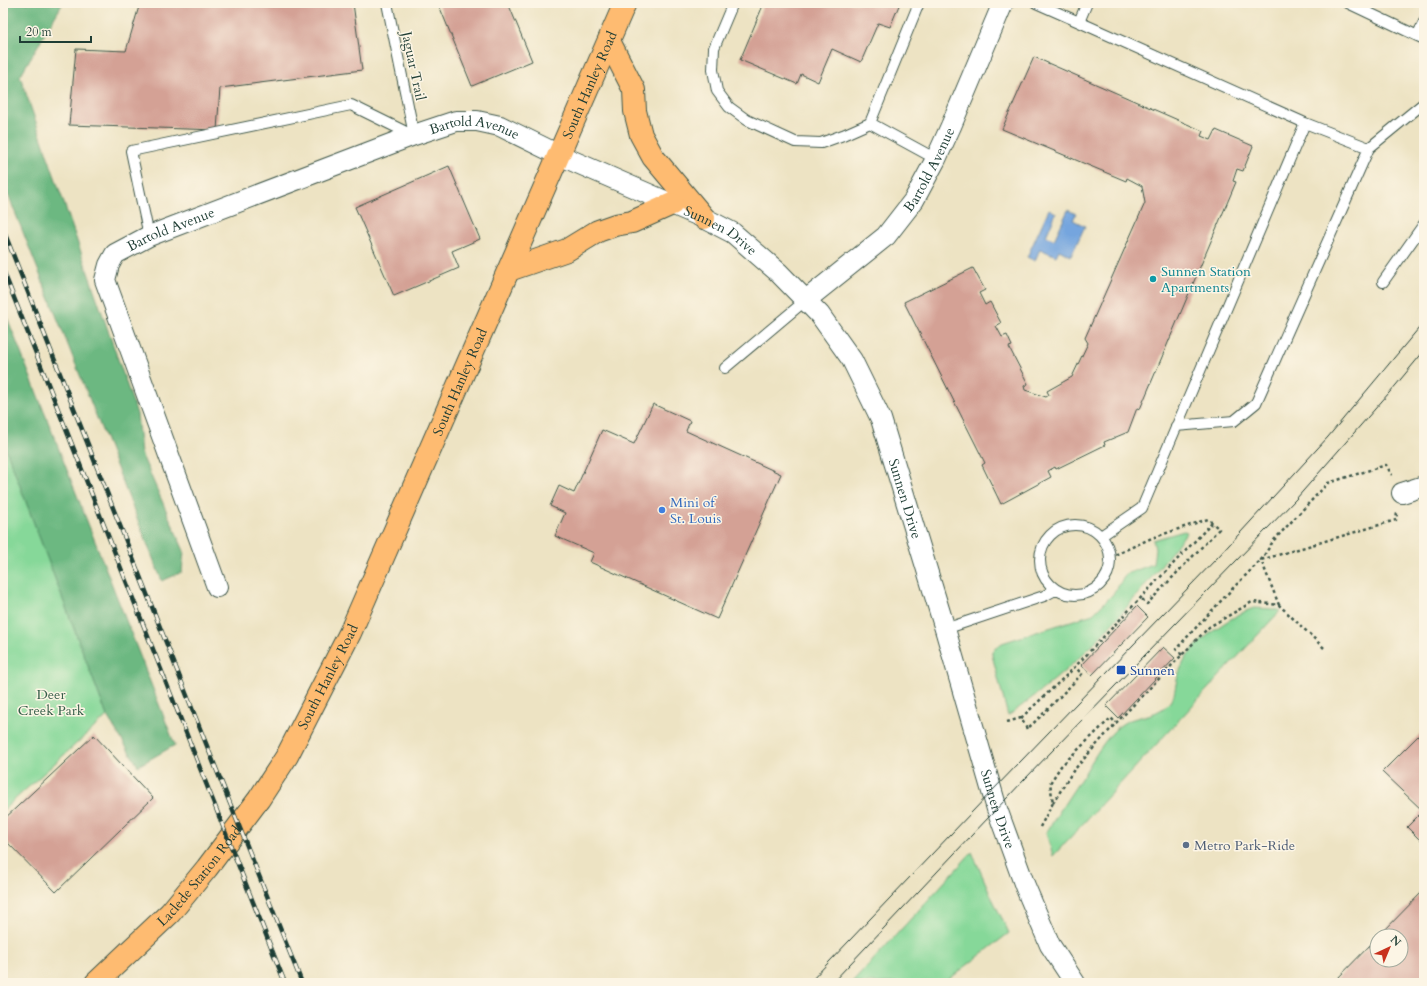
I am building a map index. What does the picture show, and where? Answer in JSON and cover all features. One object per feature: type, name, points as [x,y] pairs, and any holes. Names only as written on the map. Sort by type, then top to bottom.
[{"type":"main road","name":"South Hanley Road","points":[[287,756],[350,633],[625,3]]},
{"type":"main road","points":[[609,41],[634,90],[635,111],[641,135],[653,157],[704,218]]},
{"type":"main road","points":[[509,270],[567,250],[598,231],[615,225],[632,222],[672,204]]},
{"type":"main road","name":"Laclede Station Road","points":[[96,983],[170,913],[260,799],[287,756]]},
{"type":"street","name":"Bartold Avenue","points":[[806,300],[886,236],[914,200],[936,159],[1003,3]]},
{"type":"street","name":"Bartold Avenue","points":[[218,587],[105,280],[109,266],[115,254],[150,236],[414,135],[456,122],[477,121],[500,126],[559,155]]},
{"type":"street","name":"Sunnen Drive","points":[[559,155],[704,218],[734,234],[778,272],[806,300],[820,315],[852,360],[881,419],[945,629],[997,810],[1025,886],[1050,945],[1075,983]]},
{"type":"street","points":[[1402,493],[1424,486]]},
{"type":"lane","name":"Jaguar Trail","points":[[387,3],[414,135]]},
{"type":"lane","points":[[733,3],[714,48],[713,70],[717,91],[729,107],[747,120],[795,142],[821,143],[870,123],[919,3]]},
{"type":"lane","points":[[1036,3],[1305,123],[1369,148]]},
{"type":"lane","points":[[1079,22],[1087,3]]},
{"type":"lane","points":[[1348,3],[1421,38],[1424,22]]},
{"type":"lane","points":[[1176,426],[1234,421],[1256,403],[1369,148],[1424,103]]},
{"type":"lane","points":[[150,236],[131,151],[351,105],[414,135]]},
{"type":"lane","points":[[870,123],[936,159]]},
{"type":"lane","points":[[1100,536],[1142,508],[1305,123]]},
{"type":"lane","points":[[1383,282],[1424,224]]},
{"type":"lane","points":[[726,368],[806,300]]},
{"type":"lane","points":[[1080,525],[1091,529],[1100,536],[1107,546],[1110,557],[1109,569],[1105,580],[1098,588],[1088,594],[1077,596],[1065,595],[1055,590],[1046,582],[1041,571],[1039,559],[1041,548],[1048,537],[1057,530],[1068,526],[1080,525]]},
{"type":"lane","points":[[945,629],[1044,596],[1055,590]]},
{"type":"path","points":[[1182,655],[1176,649],[1261,560],[1274,540],[1328,482],[1386,465],[1402,493],[1396,520],[1261,560]]},
{"type":"path","points":[[1110,557],[1152,538],[1208,519],[1219,529],[1147,604],[1141,598]]},
{"type":"path","points":[[1007,722],[1021,718],[1075,667],[1212,523]]},
{"type":"path","points":[[1261,560],[1279,605],[1324,648]]},
{"type":"path","points":[[1040,826],[1073,771],[1116,723],[1209,627],[1252,602],[1279,605]]},
{"type":"path","points":[[1021,718],[1027,729],[1082,674],[1075,667]]},
{"type":"path","points":[[1053,803],[1050,783],[1061,766],[1111,718],[1116,723]]},
{"type":"green space","points":[[3,3],[63,3],[20,76],[137,414],[141,453],[184,551],[182,572],[162,581],[3,182]]},
{"type":"green space","points":[[3,307],[175,745],[138,766],[107,716],[3,441]]},
{"type":"green space","name":"Deer Creek Park","points":[[3,441],[107,716],[3,810]]},
{"type":"green space","points":[[1184,531],[1187,532],[1151,578],[1100,637],[1058,677],[1008,716],[992,651],[1002,643],[1093,614],[1114,593],[1126,574],[1153,564],[1155,549],[1153,540]]},
{"type":"green space","points":[[1254,608],[1275,609],[1280,611],[1053,856],[1046,833],[1109,737],[1124,723],[1156,713],[1167,705],[1173,696],[1181,668],[1194,648],[1224,623]]},
{"type":"green space","points":[[972,852],[1009,933],[944,983],[852,983]]},
{"type":"water","points":[[1049,209],[1056,213],[1046,236],[1054,240],[1068,210],[1076,214],[1073,220],[1085,226],[1071,256],[1059,250],[1056,256],[1040,249],[1035,261],[1027,257]]},
{"type":"building","points":[[140,3],[353,3],[362,70],[220,88],[217,130],[69,125],[76,49],[126,51]]},
{"type":"building","points":[[438,3],[508,3],[532,61],[472,86]]},
{"type":"building","points":[[764,3],[900,3],[890,27],[878,23],[861,62],[832,49],[818,82],[801,74],[797,84],[740,60]]},
{"type":"building","name":"Sunnen Station Apartments","points":[[1034,57],[1203,131],[1201,136],[1211,140],[1216,130],[1253,146],[1243,171],[1237,169],[1233,181],[1236,182],[1140,409],[1137,408],[1128,432],[1104,442],[1105,445],[1056,469],[1055,467],[1048,471],[1051,477],[1001,504],[982,465],[985,463],[904,302],[973,268],[985,290],[979,293],[985,305],[990,302],[1001,323],[996,326],[1002,337],[1007,335],[1012,346],[1009,347],[1028,384],[1024,386],[1025,390],[1046,397],[1049,395],[1047,391],[1072,377],[1088,343],[1085,338],[1145,203],[1142,186],[1127,178],[1126,181],[1002,129]]},
{"type":"building","points":[[449,166],[480,239],[452,251],[459,268],[394,296],[355,207]]},
{"type":"building","name":"Mini of St. Louis","points":[[653,404],[690,421],[686,431],[781,474],[717,619],[590,562],[594,553],[555,536],[565,513],[550,506],[559,486],[574,493],[602,430],[634,444]]},
{"type":"building","points":[[1137,606],[1148,617],[1092,675],[1081,665]]},
{"type":"building","points":[[1163,647],[1175,658],[1118,718],[1106,706]]},
{"type":"building","points":[[1424,730],[1424,844],[1407,827],[1423,811],[1382,772]]},
{"type":"building","points":[[94,735],[153,798],[56,892],[3,838],[3,820]]},
{"type":"building","points":[[1424,890],[1424,983],[1333,983],[1369,946],[1369,968],[1409,968],[1409,928],[1387,928]]},
{"type":"tram line","points":[[809,983],[1218,557],[1328,437],[1424,322]]},
{"type":"tram line","points":[[832,983],[1024,780],[1296,499],[1424,351]]},
{"type":"railway","points":[[3,229],[302,983]]},
{"type":"railway","points":[[3,270],[285,983]]},
{"type":"place","name":"Sunnen Station Apartments","points":[[1153,279]]},
{"type":"place","name":"Mini of St. Louis","points":[[662,510]]},
{"type":"place","name":"Sunnen","points":[[1121,670]]},
{"type":"place","name":"Metro Park-Ride","points":[[1186,845]]}]
